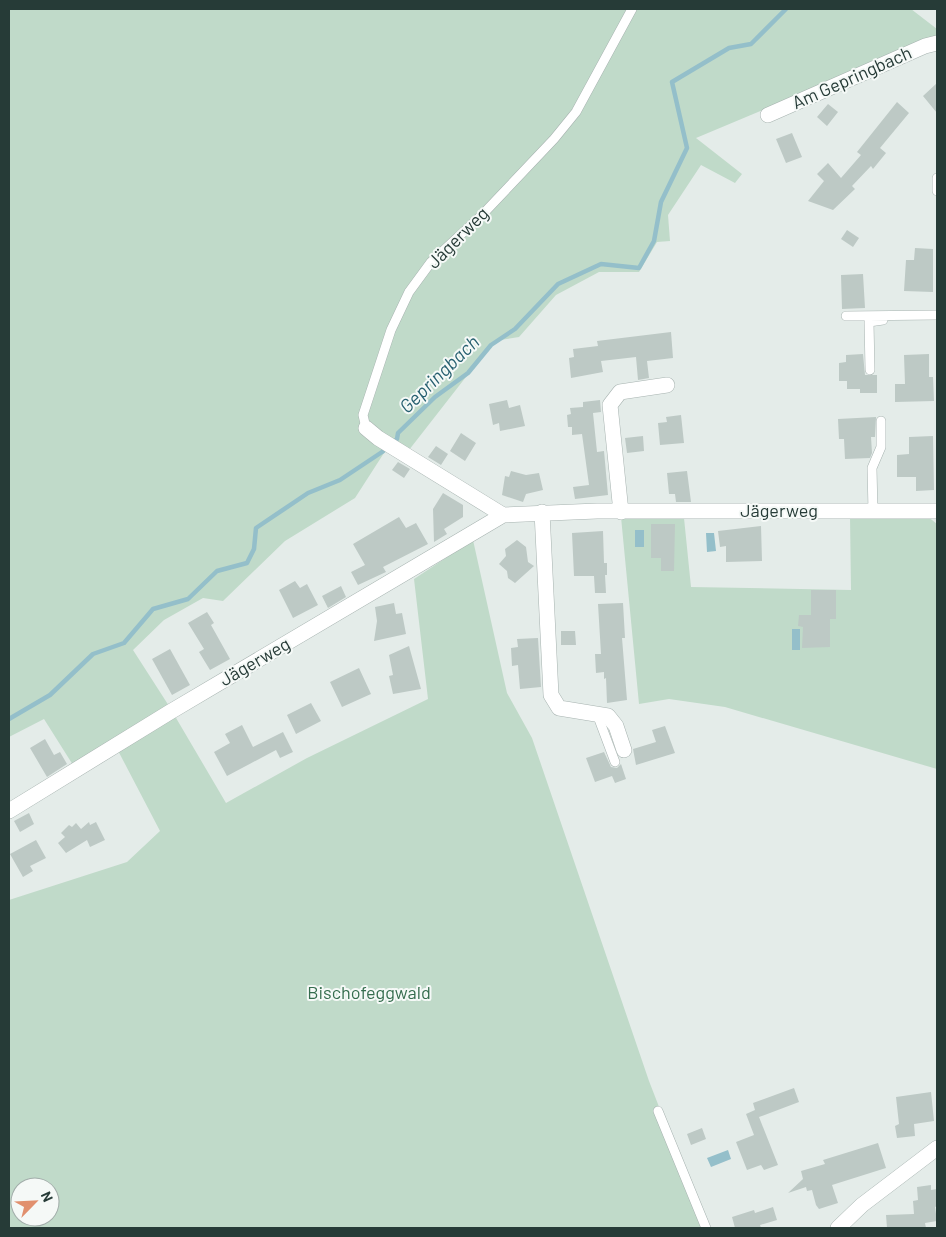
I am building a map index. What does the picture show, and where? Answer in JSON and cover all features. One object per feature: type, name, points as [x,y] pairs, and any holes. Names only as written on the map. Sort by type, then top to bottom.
[{"type":"street","name":"Am Gepringbach","points":[[768,115],[925,46],[937,43]]},
{"type":"street","points":[[621,512],[610,405],[620,392],[667,385]]},
{"type":"street","name":"Jägerweg","points":[[366,428],[378,438],[504,515]]},
{"type":"street","name":"Jägerweg","points":[[9,811],[170,712],[504,515],[542,512],[937,511]]},
{"type":"street","points":[[542,512],[551,695],[559,708],[597,714],[612,720],[620,756]]},
{"type":"street","points":[[838,1228],[862,1205],[937,1148]]},
{"type":"lane","name":"Jägerweg","points":[[366,428],[362,415],[391,330],[409,292],[431,262],[482,215],[554,139],[576,112],[632,9]]},
{"type":"lane","points":[[937,178],[937,191]]},
{"type":"lane","points":[[846,316],[937,316]]},
{"type":"lane","points":[[870,370],[869,322],[880,322],[894,316]]},
{"type":"lane","points":[[873,511],[872,468],[881,447],[881,421]]},
{"type":"lane","points":[[658,1111],[706,1228]]},
{"type":"green space","name":"Bischofeggwald","points":[[9,9],[911,9],[937,29],[937,37],[696,138],[742,174],[735,183],[701,165],[668,215],[670,241],[657,242],[639,272],[599,272],[556,295],[519,337],[494,341],[409,450],[393,439],[355,498],[285,541],[223,601],[203,598],[164,620],[133,650],[169,706],[226,803],[307,758],[428,699],[414,579],[473,540],[507,693],[532,738],[649,1081],[706,1228],[9,1228],[9,900],[127,862],[160,831],[113,741],[73,765],[44,719],[9,737]]},
{"type":"green space","points":[[850,516],[927,516],[937,524],[937,769],[725,707],[669,699],[639,704],[621,517],[684,518],[691,587],[851,590]]},
{"type":"water","points":[[635,530],[644,530],[644,547],[635,547]]},
{"type":"water","points":[[706,533],[714,533],[716,551],[707,552]]},
{"type":"water","points":[[792,629],[800,629],[800,650],[792,650]]},
{"type":"water","points":[[728,1150],[731,1159],[711,1167],[707,1158]]},
{"type":"building","points":[[937,83],[937,113],[923,96]]},
{"type":"building","points":[[897,102],[909,113],[880,148],[886,153],[873,169],[871,166],[852,186],[855,189],[833,210],[808,201],[824,181],[817,174],[828,163],[841,178],[861,155],[857,152]]},
{"type":"building","points":[[828,104],[838,112],[827,126],[817,117]]},
{"type":"building","points":[[792,133],[802,157],[786,163],[776,139]]},
{"type":"building","points":[[847,230],[859,238],[853,247],[841,239]]},
{"type":"building","points":[[915,248],[933,249],[933,292],[904,291],[906,260],[914,260]]},
{"type":"building","points":[[863,274],[865,308],[842,309],[841,275]]},
{"type":"building","points":[[671,332],[673,358],[647,361],[649,378],[638,380],[636,357],[601,361],[603,372],[571,378],[569,358],[574,357],[573,349],[598,346],[597,341]]},
{"type":"building","points":[[863,354],[865,375],[877,375],[877,393],[860,393],[860,389],[847,389],[847,381],[839,381],[839,363],[846,362],[846,355]]},
{"type":"building","points":[[929,354],[929,377],[933,377],[934,401],[895,402],[895,384],[905,384],[904,355]]},
{"type":"building","points":[[507,400],[509,408],[520,405],[525,426],[500,431],[499,423],[493,425],[489,404]]},
{"type":"building","points":[[600,400],[601,412],[593,413],[597,452],[604,451],[608,495],[575,499],[573,487],[589,485],[582,434],[572,435],[572,427],[568,427],[567,415],[571,414],[570,408],[583,407],[583,402]]},
{"type":"building","points":[[681,415],[684,443],[660,445],[658,423],[667,422],[666,417]]},
{"type":"building","points":[[876,417],[875,437],[871,437],[872,453],[870,458],[845,459],[844,439],[839,439],[838,419]]},
{"type":"building","points":[[461,433],[476,443],[465,461],[450,451]]},
{"type":"building","points":[[643,436],[644,451],[627,453],[625,438]]},
{"type":"building","points":[[933,436],[934,490],[916,491],[916,477],[897,477],[897,455],[909,454],[909,437]]},
{"type":"building","points":[[436,446],[448,454],[441,465],[428,457]]},
{"type":"building","points":[[398,462],[410,469],[404,478],[392,470]]},
{"type":"building","points":[[511,471],[526,475],[539,473],[543,490],[526,494],[523,502],[502,495],[505,476],[509,477]]},
{"type":"building","points":[[687,471],[691,502],[676,502],[675,494],[669,494],[667,473]]},
{"type":"building","points":[[443,493],[463,505],[463,517],[444,529],[447,534],[434,542],[433,509]]},
{"type":"building","points":[[399,517],[406,528],[416,523],[428,544],[383,567],[386,572],[358,585],[351,572],[365,565],[353,544]]},
{"type":"building","points":[[651,524],[675,524],[674,571],[661,571],[661,558],[651,558]]},
{"type":"building","points":[[761,526],[762,561],[726,562],[726,546],[720,547],[718,531]]},
{"type":"building","points":[[603,531],[604,563],[607,563],[607,575],[605,575],[606,593],[595,593],[594,576],[574,576],[572,533]]},
{"type":"building","points":[[517,540],[526,547],[528,562],[534,566],[515,583],[508,578],[507,571],[499,564],[506,556],[505,549]]},
{"type":"building","points":[[295,581],[300,588],[307,584],[318,605],[293,618],[279,590]]},
{"type":"building","points":[[341,586],[346,597],[328,608],[322,596]]},
{"type":"building","points":[[811,590],[836,590],[836,619],[830,619],[830,647],[802,648],[803,627],[798,626],[799,615],[811,615]]},
{"type":"building","points":[[394,603],[396,614],[402,613],[406,634],[374,641],[377,621],[375,607]]},
{"type":"building","points":[[623,603],[625,638],[622,638],[627,700],[607,703],[604,672],[596,673],[595,654],[601,654],[598,604]]},
{"type":"building","points":[[207,612],[214,623],[211,625],[230,659],[210,670],[199,652],[204,649],[188,623]]},
{"type":"building","points":[[561,631],[575,631],[576,645],[561,645]]},
{"type":"building","points":[[538,638],[541,687],[520,689],[518,665],[512,666],[511,648],[518,647],[517,639]]},
{"type":"building","points":[[409,646],[421,689],[393,694],[389,676],[393,675],[389,655]]},
{"type":"building","points":[[170,649],[190,685],[172,695],[152,659]]},
{"type":"building","points":[[359,668],[371,694],[342,707],[330,682]]},
{"type":"building","points":[[311,703],[321,721],[296,734],[287,715]]},
{"type":"building","points":[[242,725],[253,747],[283,732],[293,752],[280,758],[276,750],[227,776],[214,752],[230,743],[225,734]]},
{"type":"building","points":[[665,726],[675,753],[636,765],[633,749],[656,742],[652,730]]},
{"type":"building","points":[[45,739],[54,755],[60,752],[67,764],[47,777],[30,748]]},
{"type":"building","points":[[604,752],[611,767],[617,768],[621,764],[626,779],[615,783],[612,776],[595,782],[586,758]]},
{"type":"building","points":[[29,813],[34,824],[20,832],[14,821]]},
{"type":"building","points":[[89,822],[90,825],[96,822],[105,840],[90,847],[87,840],[66,853],[58,843],[65,837],[61,833],[69,825],[72,827],[76,823],[81,829]]},
{"type":"building","points":[[36,840],[46,858],[30,866],[33,871],[23,877],[10,854]]},
{"type":"building","points":[[794,1088],[799,1102],[759,1117],[778,1165],[764,1170],[761,1165],[747,1170],[736,1142],[754,1135],[746,1114],[755,1110],[753,1103]]},
{"type":"building","points":[[931,1092],[934,1121],[914,1124],[915,1136],[897,1138],[895,1126],[899,1124],[896,1097]]},
{"type":"building","points":[[702,1128],[706,1139],[691,1145],[687,1134]]},
{"type":"building","points":[[878,1143],[886,1168],[832,1185],[838,1203],[819,1209],[812,1190],[807,1191],[806,1187],[788,1193],[803,1179],[801,1171],[825,1164],[823,1160]]},
{"type":"building","points":[[931,1185],[931,1190],[937,1189],[937,1206],[935,1207],[937,1221],[925,1223],[926,1228],[887,1228],[886,1215],[914,1214],[913,1201],[918,1200],[917,1187]]},
{"type":"building","points":[[773,1207],[777,1220],[760,1225],[761,1228],[735,1228],[732,1217],[754,1210],[755,1213]]},
{"type":"waterway","name":"Gepringbach","points":[[9,719],[50,695],[93,654],[124,643],[153,609],[188,599],[217,571],[247,563],[254,549],[256,528],[308,493],[340,480],[382,452],[397,439],[398,433],[435,397],[468,373],[491,345],[515,329],[558,284],[601,264],[639,268],[654,241],[661,202],[687,148],[672,82],[729,48],[751,44],[786,9]]}]
